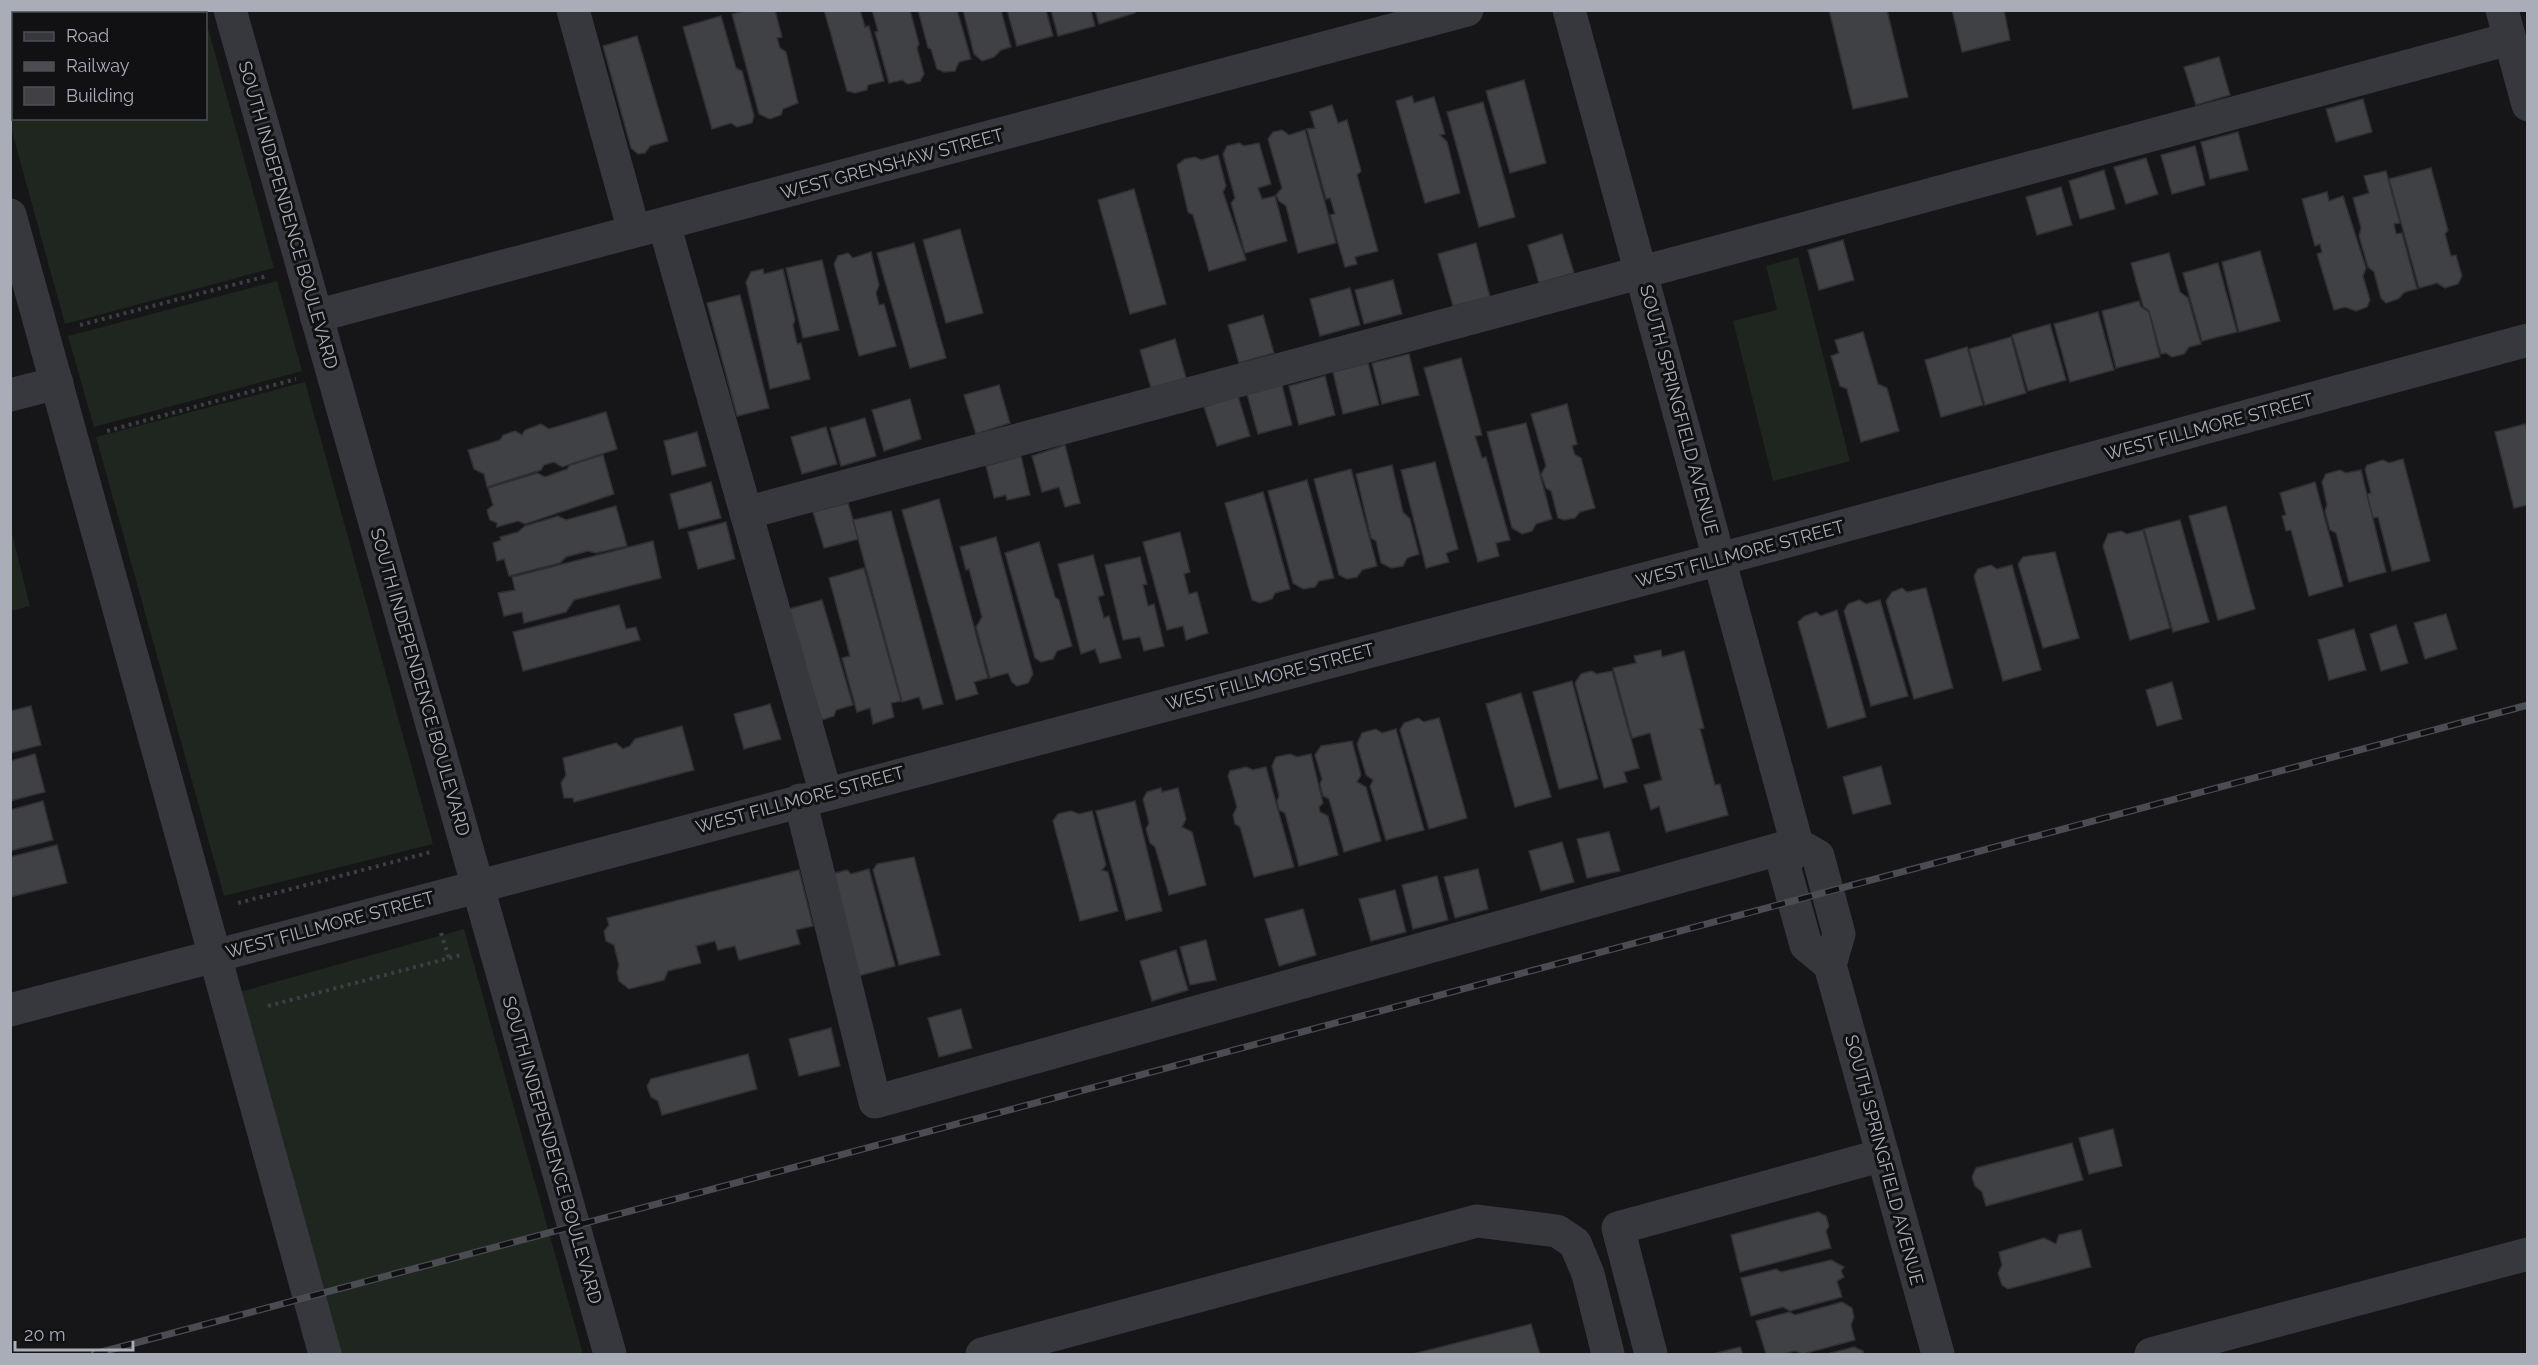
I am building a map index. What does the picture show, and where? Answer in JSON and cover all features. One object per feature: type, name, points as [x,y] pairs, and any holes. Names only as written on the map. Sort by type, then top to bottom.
[{"type":"street","name":"SOUTH INDEPENDENCE BOULEVARD","points":[[230,10],[610,1354]]},
{"type":"street","points":[[573,10],[746,513],[813,797],[875,1102],[1797,844]]},
{"type":"street","name":"WEST GRENSHAW STREET","points":[[316,316],[1467,10]]},
{"type":"street","name":"SOUTH SPRINGFIELD AVENUE","points":[[1569,10],[1797,844],[1818,856],[1839,934],[1830,965],[1938,1354]]},
{"type":"street","points":[[746,513],[1641,273],[2505,25],[2528,105]]},
{"type":"street","points":[[10,215],[325,1354]]},
{"type":"street","name":"WEST FILLMORE STREET","points":[[10,1010],[1719,559],[2528,340]]},
{"type":"street","points":[[10,395],[57,383]]},
{"type":"street","points":[[1651,1354],[1618,1228],[1882,1155]]},
{"type":"street","points":[[990,1354],[1477,1221],[1557,1231],[1575,1243],[1588,1274],[1608,1354]]},
{"type":"street","points":[[2151,1354],[2528,1254]]},
{"type":"path","points":[[80,325],[270,275]]},
{"type":"path","points":[[100,432],[300,378]]},
{"type":"path","points":[[229,905],[438,850]]},
{"type":"path","points":[[441,933],[449,958]]},
{"type":"path","points":[[259,1008],[470,953]]},
{"type":"shaded area","points":[[10,11],[203,11],[12,12],[12,120],[207,120],[207,25],[274,268],[65,324],[11,128]]},
{"type":"shaded area","points":[[1798,257],[1850,461],[1773,481],[1733,321],[1777,310],[1766,266]]},
{"type":"shaded area","points":[[277,281],[302,371],[94,427],[68,336]]},
{"type":"shaded area","points":[[305,382],[433,844],[224,896],[96,437]]},
{"type":"shaded area","points":[[11,529],[30,606],[10,611]]},
{"type":"shaded area","points":[[464,929],[583,1354],[337,1354],[236,993]]},
{"type":"building","points":[[747,10],[775,10],[782,37],[777,38],[780,48],[786,52],[798,103],[783,109],[781,115],[770,119],[759,114],[732,14]]},
{"type":"building","points":[[824,10],[860,10],[865,27],[869,26],[884,81],[868,85],[867,90],[855,93],[847,91]]},
{"type":"building","points":[[872,10],[910,10],[924,74],[920,81],[908,84],[902,80],[889,83],[875,32],[878,31]]},
{"type":"building","points":[[918,10],[957,10],[971,59],[959,62],[955,71],[944,72],[937,69],[931,49],[928,48]]},
{"type":"building","points":[[963,10],[1001,10],[1011,47],[982,61],[974,54]]},
{"type":"building","points":[[1007,10],[1046,10],[1053,36],[1017,46]]},
{"type":"building","points":[[1051,10],[1091,10],[1095,26],[1058,36]]},
{"type":"building","points":[[1095,10],[1135,10],[1135,13],[1099,24]]},
{"type":"building","points":[[1829,10],[1887,10],[1908,97],[1853,109]]},
{"type":"building","points":[[1952,10],[2004,10],[2010,40],[1962,52]]},
{"type":"building","points":[[721,16],[736,68],[742,71],[754,116],[752,123],[737,127],[731,123],[712,129],[683,27]]},
{"type":"building","points":[[637,36],[668,141],[650,146],[645,153],[638,154],[631,148],[603,46]]},
{"type":"building","points":[[2219,57],[2230,95],[2196,105],[2184,67]]},
{"type":"building","points":[[1524,80],[1546,163],[1510,173],[1486,91]]},
{"type":"building","points":[[1412,96],[1414,103],[1434,97],[1445,134],[1440,135],[1447,142],[1460,193],[1425,203],[1396,101]]},
{"type":"building","points":[[2363,99],[2372,132],[2336,142],[2326,109]]},
{"type":"building","points":[[1483,102],[1515,217],[1479,227],[1447,112]]},
{"type":"building","points":[[1332,105],[1338,123],[1347,120],[1361,171],[1357,175],[1378,251],[1355,257],[1357,264],[1345,267],[1330,215],[1335,214],[1330,198],[1326,199],[1307,129],[1315,128],[1310,112]]},
{"type":"building","points":[[1282,130],[1289,135],[1305,130],[1336,243],[1298,253],[1286,206],[1279,201],[1276,195],[1282,188],[1268,139],[1273,132]]},
{"type":"building","points":[[2238,132],[2248,170],[2210,179],[2201,142]]},
{"type":"building","points":[[1239,143],[1244,146],[1259,143],[1271,184],[1258,188],[1262,199],[1275,196],[1287,241],[1245,253],[1231,203],[1235,198],[1223,154],[1227,146]]},
{"type":"building","points":[[2195,146],[2205,185],[2172,194],[2161,155]]},
{"type":"building","points":[[1218,155],[1226,186],[1223,192],[1246,260],[1209,271],[1193,215],[1188,212],[1177,165],[1185,159],[1195,157],[1201,160]]},
{"type":"building","points":[[2146,158],[2158,194],[2126,204],[2114,167]]},
{"type":"building","points":[[2431,168],[2448,230],[2445,234],[2451,256],[2456,255],[2462,276],[2458,284],[2445,288],[2437,283],[2419,288],[2389,179]]},
{"type":"building","points":[[2104,170],[2115,209],[2080,219],[2069,181]]},
{"type":"building","points":[[2386,171],[2400,223],[2394,224],[2396,234],[2402,233],[2417,289],[2405,292],[2398,299],[2386,303],[2381,298],[2374,272],[2368,267],[2359,236],[2361,228],[2353,198],[2369,193],[2364,176]]},
{"type":"building","points":[[2061,187],[2072,225],[2037,235],[2026,197]]},
{"type":"building","points":[[1134,189],[1166,304],[1130,314],[1098,200]]},
{"type":"building","points":[[2327,192],[2329,201],[2343,196],[2366,268],[2363,276],[2370,300],[2367,307],[2356,311],[2345,307],[2334,310],[2317,254],[2322,252],[2320,244],[2315,246],[2302,199]]},
{"type":"building","points":[[960,229],[983,313],[946,323],[923,240]]},
{"type":"building","points":[[1562,234],[1574,273],[1539,283],[1528,245]]},
{"type":"building","points":[[1843,240],[1854,280],[1819,290],[1808,250]]},
{"type":"building","points":[[914,243],[946,358],[910,368],[877,253]]},
{"type":"building","points":[[1476,243],[1490,297],[1453,306],[1438,254]]},
{"type":"building","points":[[2260,251],[2280,321],[2239,332],[2222,262]]},
{"type":"building","points":[[871,252],[879,285],[876,293],[879,305],[884,304],[896,346],[859,356],[834,264],[838,256],[848,253],[853,258]]},
{"type":"building","points":[[2169,253],[2180,292],[2188,298],[2201,344],[2189,347],[2184,354],[2172,357],[2166,353],[2161,354],[2149,311],[2143,306],[2131,263]]},
{"type":"building","points":[[822,260],[839,330],[803,338],[786,268]]},
{"type":"building","points":[[2218,263],[2237,332],[2202,341],[2183,273]]},
{"type":"building","points":[[763,269],[764,274],[783,269],[795,320],[793,325],[797,344],[801,343],[810,379],[770,389],[746,282],[751,272]]},
{"type":"building","points":[[1393,280],[1402,314],[1364,324],[1355,290]]},
{"type":"building","points":[[1350,288],[1360,325],[1320,336],[1310,299]]},
{"type":"building","points":[[740,295],[769,408],[737,416],[707,303]]},
{"type":"building","points":[[2139,301],[2141,307],[2149,312],[2160,357],[2116,368],[2102,311]]},
{"type":"building","points":[[2098,312],[2114,370],[2070,382],[2054,324]]},
{"type":"building","points":[[1263,315],[1274,353],[1239,363],[1228,325]]},
{"type":"building","points":[[2050,324],[2066,380],[2028,391],[2012,335]]},
{"type":"building","points":[[1863,332],[1878,384],[1887,388],[1899,431],[1861,442],[1847,389],[1840,386],[1831,356],[1839,353],[1835,340]]},
{"type":"building","points":[[2011,337],[2026,393],[1985,405],[1969,349]]},
{"type":"building","points":[[1175,339],[1186,378],[1151,388],[1140,350]]},
{"type":"building","points":[[1967,347],[1983,405],[1941,417],[1925,360]]},
{"type":"building","points":[[1409,354],[1419,395],[1382,404],[1372,363]]},
{"type":"building","points":[[1461,358],[1482,435],[1475,436],[1482,458],[1486,457],[1510,540],[1496,543],[1499,556],[1478,562],[1424,368]]},
{"type":"building","points":[[1368,363],[1379,405],[1343,414],[1333,372]]},
{"type":"building","points":[[1325,376],[1335,415],[1299,425],[1289,386]]},
{"type":"building","points":[[999,385],[1010,423],[976,434],[964,395]]},
{"type":"building","points":[[1282,385],[1292,425],[1258,434],[1247,394]]},
{"type":"building","points":[[1238,396],[1250,436],[1217,446],[1204,407]]},
{"type":"building","points":[[910,399],[921,439],[884,451],[872,410]]},
{"type":"building","points":[[1567,404],[1577,444],[1572,446],[1575,455],[1581,458],[1595,508],[1580,512],[1575,518],[1564,520],[1558,518],[1551,491],[1546,488],[1541,474],[1546,466],[1531,414]]},
{"type":"building","points":[[606,412],[617,449],[562,467],[554,462],[544,465],[541,470],[487,487],[484,474],[474,469],[468,450],[500,440],[503,435],[515,431],[522,435],[525,430],[541,424],[549,429]]},
{"type":"building","points":[[865,418],[876,456],[841,466],[830,428]]},
{"type":"building","points":[[1526,423],[1552,519],[1536,524],[1532,531],[1522,534],[1512,528],[1487,432]]},
{"type":"building","points":[[2525,424],[2528,435],[2528,505],[2514,508],[2495,432]]},
{"type":"building","points":[[826,427],[837,464],[802,474],[791,437]]},
{"type":"building","points":[[697,432],[706,466],[672,475],[664,441]]},
{"type":"building","points":[[1065,445],[1080,503],[1065,507],[1059,487],[1042,492],[1032,456]]},
{"type":"building","points":[[603,455],[614,494],[525,524],[518,521],[497,527],[497,523],[490,520],[487,510],[493,505],[488,488],[537,473],[545,477],[567,469],[570,465]]},
{"type":"building","points":[[1021,456],[1030,495],[1007,500],[1006,495],[994,498],[986,466]]},
{"type":"building","points":[[2403,459],[2430,561],[2392,571],[2378,517],[2373,518],[2367,494],[2371,493],[2365,469],[2367,465],[2383,460],[2389,463]]},
{"type":"building","points":[[1435,462],[1458,549],[1446,553],[1449,562],[1426,568],[1401,470]]},
{"type":"building","points":[[1392,465],[1403,512],[1410,519],[1419,554],[1407,558],[1403,566],[1391,568],[1381,563],[1376,541],[1371,538],[1356,474]]},
{"type":"building","points":[[1351,469],[1377,566],[1362,570],[1357,577],[1347,579],[1339,575],[1314,479]]},
{"type":"building","points":[[2340,470],[2346,473],[2361,470],[2386,572],[2349,582],[2336,533],[2330,530],[2325,511],[2327,505],[2322,482],[2326,474]]},
{"type":"building","points":[[1307,480],[1334,578],[1319,581],[1315,587],[1303,589],[1293,583],[1268,491]]},
{"type":"building","points":[[711,482],[721,518],[679,529],[670,494]]},
{"type":"building","points":[[2315,482],[2343,586],[2309,596],[2291,530],[2286,531],[2282,516],[2286,515],[2280,493]]},
{"type":"building","points":[[1263,492],[1290,589],[1275,593],[1272,599],[1260,603],[1252,600],[1225,503]]},
{"type":"building","points":[[939,499],[988,678],[974,682],[978,694],[956,700],[902,510]]},
{"type":"building","points":[[848,503],[859,539],[824,548],[813,512]]},
{"type":"building","points":[[616,506],[627,546],[596,553],[588,551],[566,557],[560,563],[509,576],[504,559],[497,561],[493,543],[501,540],[500,537],[518,532],[525,526],[558,516],[566,520]]},
{"type":"building","points":[[2226,506],[2255,609],[2218,620],[2189,516]]},
{"type":"building","points":[[891,511],[943,704],[923,709],[919,697],[902,702],[853,520]]},
{"type":"building","points":[[2180,520],[2209,622],[2173,632],[2144,529]]},
{"type":"building","points":[[726,522],[735,559],[698,569],[688,532]]},
{"type":"building","points":[[2143,530],[2170,628],[2130,640],[2103,546],[2108,534],[2121,531],[2127,534]]},
{"type":"building","points":[[1180,532],[1190,572],[1184,574],[1189,594],[1197,592],[1208,633],[1186,640],[1183,626],[1167,630],[1143,542]]},
{"type":"building","points":[[996,537],[1033,674],[1028,683],[1017,686],[1012,682],[1008,673],[990,678],[976,627],[982,617],[969,569],[966,570],[960,547]]},
{"type":"building","points":[[653,541],[661,578],[574,600],[566,612],[524,623],[522,612],[504,616],[498,593],[515,590],[512,577]]},
{"type":"building","points":[[1039,542],[1072,646],[1057,651],[1053,659],[1041,662],[1035,658],[1005,553]]},
{"type":"building","points":[[2055,552],[2079,638],[2043,648],[2018,564],[2023,557]]},
{"type":"building","points":[[1093,555],[1104,595],[1098,597],[1104,618],[1109,616],[1121,658],[1100,663],[1095,649],[1081,654],[1058,564]]},
{"type":"building","points":[[1140,557],[1147,584],[1143,585],[1148,606],[1154,604],[1164,646],[1144,651],[1140,637],[1123,640],[1105,565]]},
{"type":"building","points":[[1991,565],[1997,569],[2012,565],[2041,670],[2003,681],[1974,576],[1978,569]]},
{"type":"building","points":[[864,568],[901,701],[891,703],[894,717],[873,724],[870,708],[857,712],[842,658],[850,656],[829,578]]},
{"type":"building","points":[[1902,588],[1907,592],[1926,588],[1953,688],[1914,699],[1886,601],[1892,592]]},
{"type":"building","points":[[822,600],[853,705],[836,710],[834,716],[822,720],[785,610]]},
{"type":"building","points":[[1859,600],[1866,604],[1880,600],[1908,696],[1871,706],[1844,611],[1848,604]]},
{"type":"building","points":[[619,605],[626,629],[636,627],[640,640],[523,671],[513,632]]},
{"type":"building","points":[[1837,610],[1866,717],[1828,728],[1798,622],[1805,616],[1816,612],[1821,616]]},
{"type":"building","points":[[2446,614],[2457,649],[2425,659],[2414,623]]},
{"type":"building","points":[[2396,625],[2408,663],[2381,671],[2370,634]]},
{"type":"building","points":[[2354,629],[2366,670],[2329,680],[2318,640]]},
{"type":"building","points":[[1661,650],[1662,657],[1684,651],[1704,728],[1700,729],[1715,785],[1720,784],[1728,815],[1666,832],[1659,806],[1651,810],[1644,785],[1662,780],[1650,733],[1632,738],[1613,668],[1636,663],[1634,656]]},
{"type":"building","points":[[1591,671],[1597,674],[1612,671],[1639,768],[1624,772],[1627,782],[1604,788],[1575,683],[1581,674]]},
{"type":"building","points":[[1572,681],[1598,779],[1559,789],[1533,692]]},
{"type":"building","points":[[2172,682],[2182,719],[2157,726],[2146,690]]},
{"type":"building","points":[[1521,693],[1551,797],[1515,807],[1486,704]]},
{"type":"building","points":[[770,704],[781,739],[744,749],[734,714]]},
{"type":"building","points":[[31,706],[41,745],[10,753],[10,711]]},
{"type":"building","points":[[1418,718],[1424,722],[1439,718],[1467,818],[1429,829],[1400,730],[1404,723]]},
{"type":"building","points":[[682,726],[694,770],[574,802],[573,798],[564,798],[561,783],[566,775],[563,758],[616,743],[623,749],[630,746],[635,739]]},
{"type":"building","points":[[1376,729],[1382,733],[1396,729],[1424,830],[1386,840],[1370,786],[1373,780],[1366,775],[1357,744],[1362,733]]},
{"type":"building","points":[[1352,741],[1361,775],[1357,782],[1366,787],[1381,841],[1344,852],[1329,799],[1323,796],[1320,784],[1322,779],[1315,755],[1321,746]]},
{"type":"building","points":[[35,754],[45,792],[10,801],[10,761]]},
{"type":"building","points":[[1290,754],[1297,757],[1311,754],[1323,803],[1319,807],[1320,812],[1328,816],[1338,855],[1299,866],[1285,813],[1279,810],[1277,801],[1279,796],[1272,766],[1276,757]]},
{"type":"building","points":[[1881,766],[1891,804],[1853,814],[1843,777]]},
{"type":"building","points":[[1246,767],[1253,770],[1266,767],[1294,867],[1254,877],[1240,827],[1235,824],[1233,815],[1237,807],[1228,776],[1230,771]]},
{"type":"building","points":[[1161,788],[1162,792],[1178,788],[1186,819],[1182,827],[1192,832],[1206,885],[1169,895],[1155,847],[1150,843],[1146,829],[1149,823],[1143,799],[1147,792]]},
{"type":"building","points":[[43,801],[53,840],[10,851],[10,810]]},
{"type":"building","points":[[1135,801],[1162,911],[1126,920],[1096,811]]},
{"type":"building","points":[[1071,811],[1079,814],[1092,811],[1106,865],[1102,870],[1108,872],[1118,911],[1080,921],[1053,821],[1058,814]]},
{"type":"building","points":[[1609,832],[1620,871],[1587,878],[1577,839]]},
{"type":"building","points":[[1562,842],[1574,882],[1541,891],[1529,851]]},
{"type":"building","points":[[57,845],[67,883],[10,897],[10,857]]},
{"type":"building","points":[[914,857],[940,955],[899,965],[873,870],[877,864]]},
{"type":"building","points":[[869,869],[895,966],[858,976],[830,880],[835,873],[847,870],[851,874]]},
{"type":"building","points":[[1478,869],[1488,909],[1455,918],[1444,877]]},
{"type":"building","points":[[799,870],[813,926],[796,930],[800,944],[739,960],[735,946],[718,950],[715,941],[696,946],[701,963],[668,971],[664,980],[629,989],[619,981],[617,972],[619,965],[614,945],[606,941],[604,931],[609,925],[607,918]]},
{"type":"building","points":[[1437,876],[1448,920],[1413,929],[1402,885]]},
{"type":"building","points":[[1395,890],[1406,932],[1371,941],[1359,899]]},
{"type":"building","points":[[1303,909],[1316,955],[1279,966],[1265,919]]},
{"type":"building","points":[[1206,940],[1216,980],[1190,985],[1180,947]]},
{"type":"building","points":[[1176,950],[1188,990],[1152,1001],[1140,961]]},
{"type":"building","points":[[961,1009],[972,1048],[939,1057],[928,1018]]},
{"type":"building","points":[[831,1028],[840,1066],[799,1076],[789,1039]]},
{"type":"building","points":[[748,1054],[757,1089],[662,1115],[658,1101],[651,1097],[647,1086],[651,1079]]},
{"type":"building","points":[[2113,1129],[2122,1166],[2089,1174],[2079,1138]]},
{"type":"building","points":[[2072,1143],[2083,1180],[1986,1206],[1982,1192],[1975,1186],[1972,1177],[1976,1168]]},
{"type":"building","points":[[1818,1212],[1826,1216],[1829,1226],[1826,1231],[1831,1248],[1740,1272],[1731,1235]]},
{"type":"building","points":[[2081,1230],[2091,1267],[2008,1289],[2002,1285],[1998,1273],[2002,1265],[1999,1252],[2044,1238],[2056,1244],[2059,1235]]},
{"type":"building","points":[[1831,1260],[1844,1267],[1841,1271],[1844,1277],[1837,1281],[1842,1297],[1790,1311],[1783,1307],[1751,1316],[1741,1278],[1776,1269],[1781,1272]]},
{"type":"building","points":[[1842,1302],[1852,1308],[1854,1317],[1851,1325],[1855,1340],[1803,1354],[1795,1351],[1766,1354],[1756,1321],[1789,1312],[1795,1315]]},
{"type":"building","points":[[1531,1324],[1540,1354],[1413,1354]]},
{"type":"building","points":[[1740,1347],[1743,1354],[1713,1354]]},
{"type":"building","points":[[1854,1347],[1863,1351],[1864,1354],[1827,1354]]},
{"type":"railway","points":[[94,1354],[2528,705]]}]
